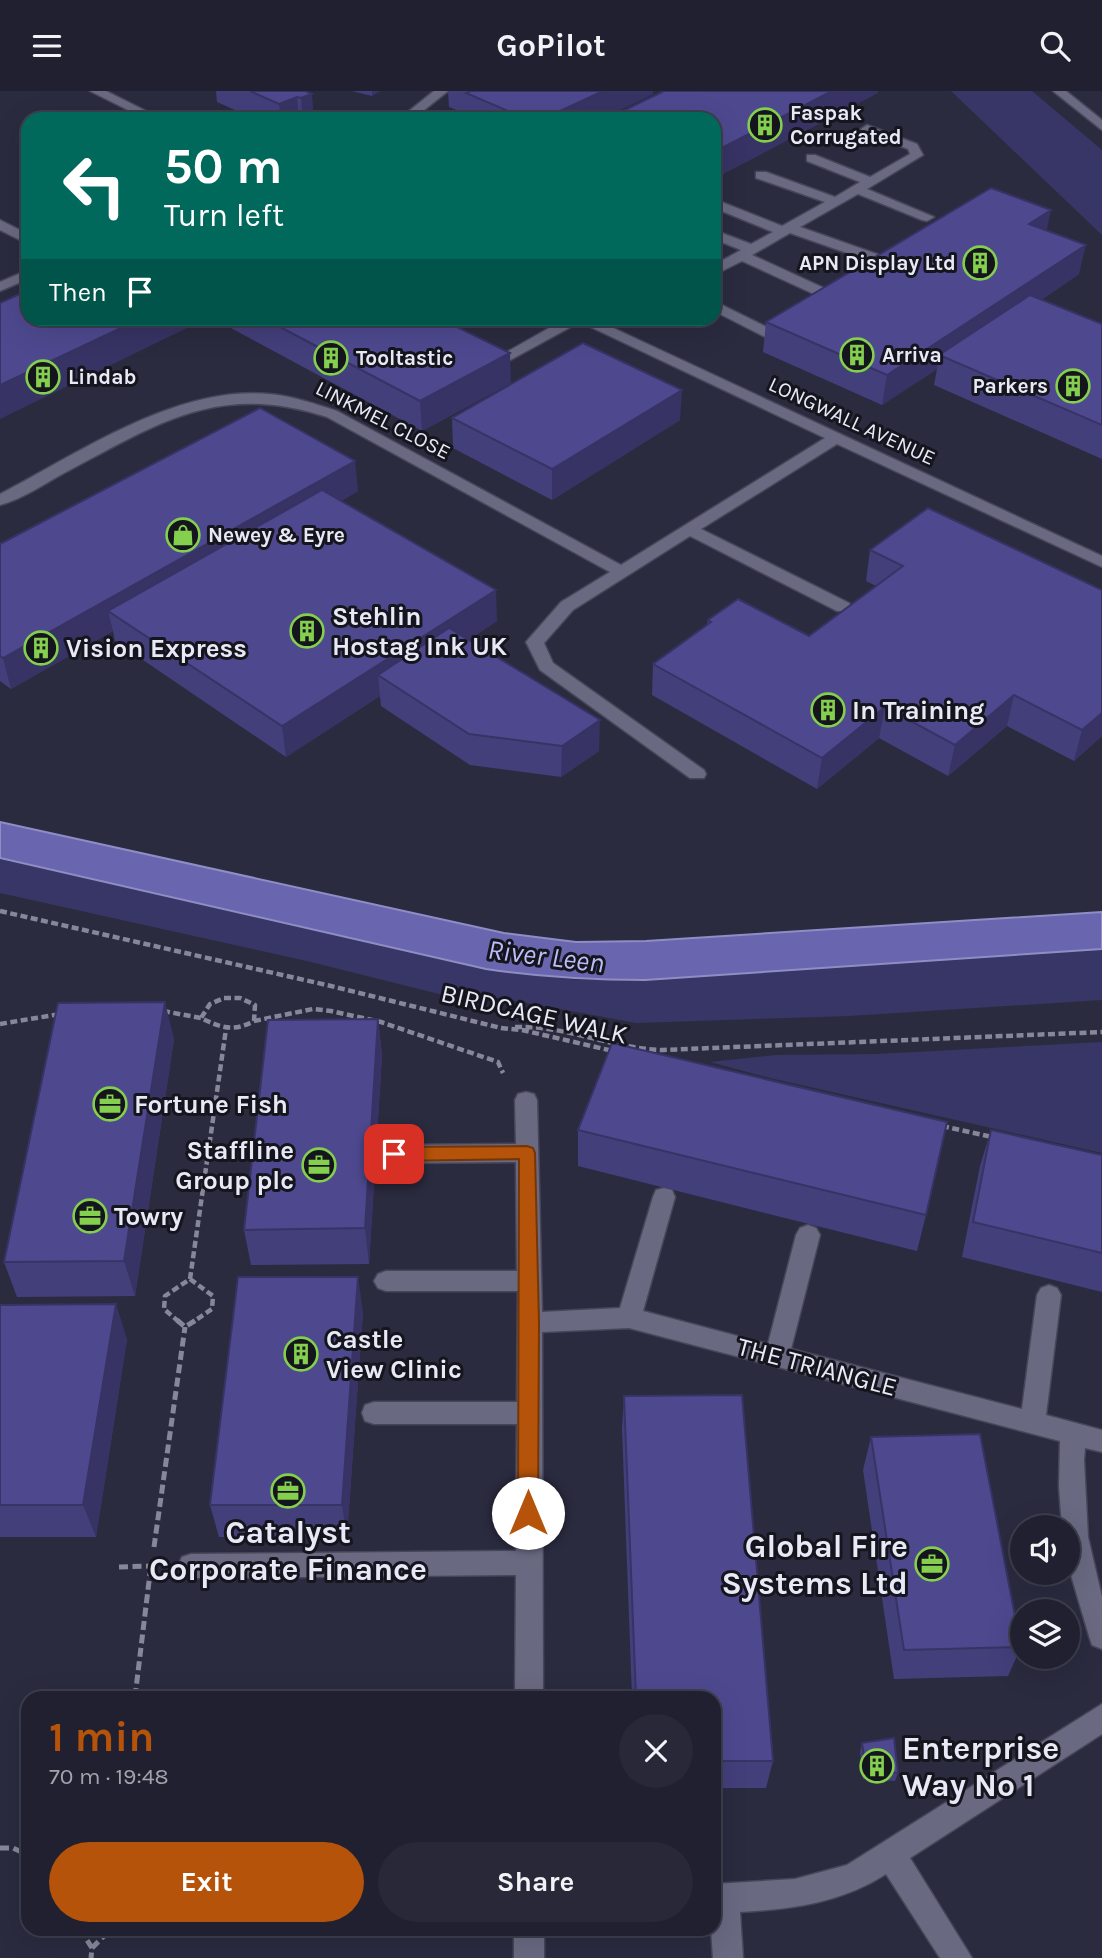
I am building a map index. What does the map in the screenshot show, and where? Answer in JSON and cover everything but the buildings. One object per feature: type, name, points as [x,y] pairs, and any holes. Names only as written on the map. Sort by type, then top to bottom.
[{"type":"street","points":[[96,91],[141,112]]},
{"type":"street","points":[[414,112],[442,91]]},
{"type":"street","points":[[1059,91],[1102,126]]},
{"type":"street","points":[[721,267],[917,155],[913,147],[867,129]]},
{"type":"street","points":[[811,158],[872,182]]},
{"type":"street","points":[[761,175],[836,202]]},
{"type":"street","points":[[859,190],[927,217]]},
{"type":"street","points":[[721,206],[886,262]]},
{"type":"street","points":[[0,224],[21,236]]},
{"type":"street","points":[[721,238],[832,297]]},
{"type":"street","points":[[0,287],[21,277]]},
{"type":"street","points":[[721,309],[776,337]]},
{"type":"street","points":[[498,361],[562,326]]},
{"type":"street","name":"LONGWALL AVENUE","points":[[602,326],[1102,562]]},
{"type":"street","points":[[609,329],[615,326]]},
{"type":"street","name":"LINKMEL CLOSE","points":[[0,500],[161,417],[191,405],[240,399],[284,400],[305,404],[332,415],[620,571]]},
{"type":"street","points":[[697,775],[546,666],[535,642],[567,606],[837,437]]},
{"type":"street","points":[[689,529],[843,607]]},
{"type":"street","points":[[526,1100],[530,1323],[528,1691]]},
{"type":"street","points":[[394,1154],[527,1153]]},
{"type":"street","points":[[629,1318],[664,1197]]},
{"type":"street","points":[[777,1356],[808,1235]]},
{"type":"street","points":[[386,1281],[528,1280]]},
{"type":"street","points":[[1032,1424],[1049,1295]]},
{"type":"street","name":"THE TRIANGLE","points":[[530,1323],[587,1318],[629,1318],[1102,1441]]},
{"type":"street","points":[[374,1413],[528,1413]]},
{"type":"street","points":[[1073,1434],[1070,1472],[1074,1533],[1088,1602],[1102,1636]]},
{"type":"street","points":[[191,1566],[528,1563]]},
{"type":"street","points":[[721,1899],[795,1894],[853,1878],[1102,1718]]},
{"type":"street","points":[[889,1853],[957,1958]]},
{"type":"street","points":[[721,1912],[728,1958]]},
{"type":"street","points":[[529,1936],[529,1958]]},
{"type":"path","name":"BIRDCAGE WALK","points":[[0,911],[331,986],[501,1028],[523,1030],[614,1051]]},
{"type":"path","points":[[201,1018],[214,1001],[230,997],[243,998],[255,1005],[254,1021]]},
{"type":"path","points":[[152,1010],[201,1018],[211,1025],[226,1029],[313,1009],[381,1022],[498,1062],[503,1071],[503,1096],[526,1100]]},
{"type":"path","points":[[0,1024],[68,1013]]},
{"type":"path","points":[[501,1028],[528,1026],[574,1032],[638,1048],[679,1051],[1102,1032]]},
{"type":"path","points":[[185,1327],[164,1309],[165,1296],[190,1279],[226,1029]]},
{"type":"path","points":[[939,1125],[993,1137]]},
{"type":"path","points":[[136,1691],[185,1327],[212,1309],[213,1296],[190,1279]]},
{"type":"path","points":[[0,1848],[13,1848],[21,1852]]},
{"type":"path","points":[[84,1936],[92,1948]]},
{"type":"path","points":[[91,1958],[92,1948],[104,1936]]},
{"type":"shaded area","points":[[951,91],[1032,91],[1102,150],[1102,235]]},
{"type":"shaded area","points":[[0,859],[486,969],[577,980],[645,980],[1102,949],[1102,1000],[849,1016],[636,1023],[500,998],[443,995],[311,962],[0,893]]},
{"type":"shaded area","points":[[1102,1042],[1102,1153],[710,1062],[776,1055],[877,1054]]},
{"type":"water","name":"River Leen","points":[[0,822],[504,933],[576,942],[646,941],[1102,912],[1102,949],[645,980],[526,974],[486,969],[0,858]]},
{"type":"place","name":"Faspak Corrugated","points":[[765,125]]},
{"type":"place","name":"APN Display Ltd","points":[[980,263]]},
{"type":"place","name":"Arriva","points":[[857,355]]},
{"type":"place","name":"Tooltastic","points":[[331,358]]},
{"type":"place","name":"Lindab","points":[[43,377]]},
{"type":"place","name":"Parkers","points":[[1073,386]]},
{"type":"place","name":"Newey & Eyre","points":[[183,535]]},
{"type":"place","name":"Stehlin Hostag Ink UK","points":[[307,631]]},
{"type":"place","name":"Vision Express","points":[[41,648]]},
{"type":"place","name":"In Training","points":[[828,710]]},
{"type":"place","name":"Fortune Fish","points":[[110,1104]]},
{"type":"place","name":"Staffline Group plc","points":[[319,1165]]},
{"type":"place","name":"Towry","points":[[90,1216]]},
{"type":"place","name":"Castle View Clinic","points":[[301,1354]]},
{"type":"place","name":"Catalyst Corporate Finance","points":[[288,1491]]},
{"type":"place","name":"Global Fire Systems Ltd","points":[[932,1564]]},
{"type":"place","name":"Enterprise Way No 1","points":[[877,1766]]},
{"type":"route","points":[[394,1154],[527,1153],[530,1323],[528,1513]]}]
